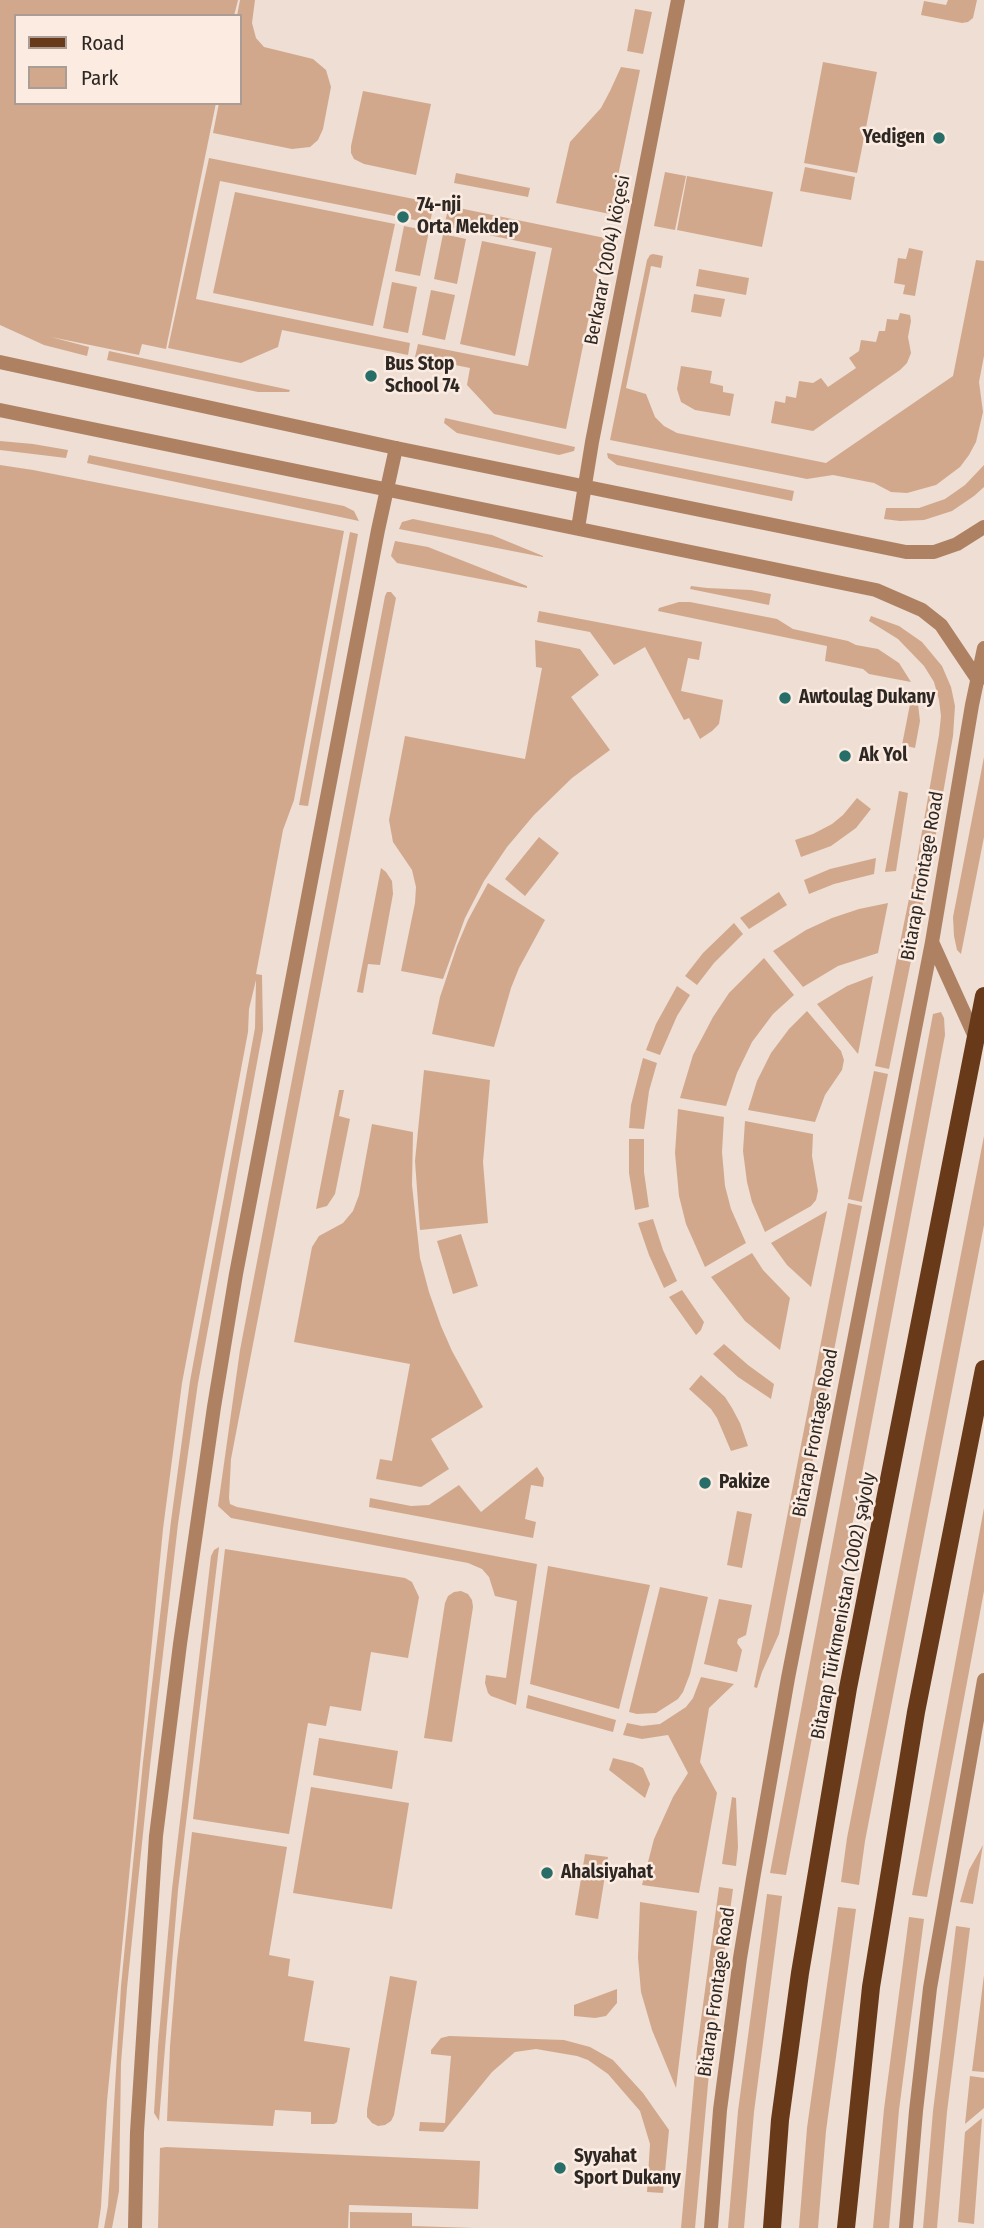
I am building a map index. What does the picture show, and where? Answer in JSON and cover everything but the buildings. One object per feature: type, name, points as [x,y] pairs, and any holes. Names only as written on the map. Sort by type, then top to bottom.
[{"type":"main road","name":"Bitarap Türkmenistan (2002) şaýoly","points":[[772,2228],[779,2120],[796,2000],[848,1688],[984,996]]},
{"type":"main road","points":[[846,2228],[871,1987],[916,1712],[984,1369]]},
{"type":"street","name":"Berkarar (2004) köçesi","points":[[578,528],[678,0]]},
{"type":"street","points":[[0,362],[396,448],[906,552],[934,552],[957,544],[984,527]]},
{"type":"street","points":[[0,410],[876,590],[922,610],[941,625],[978,680]]},
{"type":"street","points":[[135,2228],[137,2132],[156,1836],[198,1511],[236,1275],[396,448]]},
{"type":"street","name":"Bitarap Frontage Road","points":[[711,2228],[720,2110],[753,1879],[788,1678],[932,942],[984,648]]},
{"type":"street","points":[[932,942],[976,1039]]},
{"type":"street","points":[[906,2228],[930,1988],[984,1680]]},
{"type":"green space","points":[[0,0],[238,0],[234,14],[14,14],[14,105],[216,105],[166,349],[142,344],[139,355],[51,337],[89,347],[87,356],[44,345],[0,325]]},
{"type":"green space","points":[[240,0],[255,0],[252,23],[256,38],[264,47],[313,59],[326,70],[331,87],[323,129],[318,140],[310,147],[292,149],[213,133],[219,105],[242,105],[242,14],[237,14]]},
{"type":"green space","points":[[948,0],[977,0],[973,18],[962,23],[921,15],[924,1],[946,5]]},
{"type":"green space","points":[[635,9],[652,12],[643,54],[627,51]]},
{"type":"green space","points":[[823,62],[877,72],[857,173],[804,163]]},
{"type":"green space","points":[[621,67],[640,70],[610,214],[556,203],[570,142],[601,108]]},
{"type":"green space","points":[[363,91],[431,104],[416,175],[364,164],[354,159],[351,146]]},
{"type":"green space","points":[[209,158],[434,203],[430,223],[220,181],[196,299],[410,343],[408,355],[282,330],[278,347],[241,363],[168,348]]},
{"type":"green space","points":[[805,167],[855,177],[851,200],[800,191]]},
{"type":"green space","points":[[665,172],[686,176],[675,230],[654,226]]},
{"type":"green space","points":[[456,173],[530,188],[528,197],[454,183]]},
{"type":"green space","points":[[687,176],[773,192],[762,247],[677,230]]},
{"type":"green space","points":[[235,192],[395,224],[373,326],[213,293]]},
{"type":"green space","points":[[449,206],[605,238],[566,429],[494,414],[467,385],[470,368],[415,357],[418,344],[528,366],[552,248],[444,226]]},
{"type":"green space","points":[[404,226],[429,231],[420,276],[395,271]]},
{"type":"green space","points":[[443,234],[466,239],[457,284],[434,279]]},
{"type":"green space","points":[[482,241],[536,252],[515,356],[460,344]]},
{"type":"green space","points":[[909,248],[923,251],[915,296],[903,294],[905,285],[894,283],[898,258],[906,259]]},
{"type":"green space","points":[[653,254],[663,256],[661,268],[651,266],[626,388],[646,394],[655,417],[677,433],[826,463],[953,376],[976,260],[984,261],[984,356],[979,382],[983,412],[976,442],[969,455],[960,467],[936,485],[907,493],[891,492],[874,483],[833,475],[807,479],[610,440],[647,260]]},
{"type":"green space","points":[[699,269],[749,278],[746,295],[696,286]]},
{"type":"green space","points":[[392,282],[417,287],[408,333],[383,328]]},
{"type":"green space","points":[[431,290],[455,295],[445,340],[422,335]]},
{"type":"green space","points":[[694,294],[725,299],[721,317],[691,312]]},
{"type":"green space","points":[[900,313],[910,315],[908,337],[911,353],[900,370],[813,431],[771,423],[775,401],[785,403],[786,396],[796,398],[799,381],[813,383],[821,378],[828,387],[856,368],[849,358],[859,351],[861,340],[876,342],[879,331],[885,331],[887,319],[898,320]]},
{"type":"green space","points":[[109,351],[290,390],[258,392],[107,360]]},
{"type":"green space","points":[[681,366],[712,371],[710,383],[723,386],[723,392],[734,394],[730,416],[695,410],[681,402],[677,389]]},
{"type":"green space","points":[[445,418],[575,447],[574,451],[559,455],[457,433],[444,423]]},
{"type":"green space","points":[[0,441],[68,450],[66,458],[0,450]]},
{"type":"green space","points":[[607,453],[794,491],[792,501],[617,465],[608,458]]},
{"type":"green space","points":[[89,455],[344,506],[354,511],[359,521],[87,463]]},
{"type":"green space","points":[[0,465],[344,531],[294,800],[283,830],[256,974],[262,975],[263,1030],[198,1383],[178,1524],[127,1988],[121,2063],[119,2191],[112,2228],[104,2228],[108,2206],[121,1986],[143,1762],[190,1381],[255,1028],[256,980],[182,1383],[163,1529],[107,2101],[98,2228],[0,2228]]},
{"type":"green space","points":[[984,465],[984,487],[952,511],[924,520],[884,519],[886,508],[919,508],[945,499],[965,485]]},
{"type":"green space","points":[[413,519],[492,535],[543,557],[399,529],[402,522]]},
{"type":"green space","points":[[350,532],[358,534],[308,806],[299,805]]},
{"type":"green space","points":[[395,541],[428,547],[527,588],[397,563],[391,556]]},
{"type":"green space","points":[[691,586],[771,594],[769,605],[690,589]]},
{"type":"green space","points":[[387,592],[391,592],[396,598],[231,1459],[229,1498],[230,1504],[237,1507],[537,1564],[516,1705],[491,1696],[485,1683],[486,1675],[506,1678],[517,1601],[495,1596],[489,1577],[482,1569],[468,1563],[231,1518],[218,1506],[240,1350]]},
{"type":"green space","points":[[679,602],[777,619],[793,629],[878,649],[899,663],[911,682],[869,674],[863,669],[825,661],[827,646],[658,611],[659,608]]},
{"type":"green space","points":[[539,611],[702,642],[699,660],[688,658],[681,691],[723,700],[719,724],[700,739],[689,718],[684,720],[645,647],[614,665],[590,632],[537,622]]},
{"type":"green space","points":[[871,616],[899,626],[922,642],[942,666],[951,687],[955,706],[953,736],[929,874],[915,871],[939,735],[939,700],[934,682],[924,666],[898,639],[869,621]]},
{"type":"green space","points":[[535,640],[580,649],[599,675],[571,697],[610,750],[572,778],[534,815],[507,847],[484,881],[465,918],[443,979],[401,971],[416,887],[412,870],[393,842],[389,820],[405,736],[525,759],[542,668],[536,667]]},
{"type":"green space","points":[[913,689],[920,721],[915,748],[902,745]]},
{"type":"green space","points":[[984,757],[984,837],[961,954],[957,950],[953,917]]},
{"type":"green space","points":[[899,791],[908,793],[896,871],[885,872]]},
{"type":"green space","points":[[857,798],[871,809],[856,828],[831,846],[801,857],[795,840],[832,824]]},
{"type":"green space","points":[[539,837],[559,853],[525,896],[505,879]]},
{"type":"green space","points":[[876,858],[874,874],[834,884],[809,894],[804,880],[830,869]]},
{"type":"green space","points":[[381,868],[392,881],[393,894],[380,965],[368,964],[363,993],[357,992]]},
{"type":"green space","points":[[914,874],[928,877],[889,1069],[875,1066]]},
{"type":"green space","points":[[488,883],[545,920],[519,968],[494,1047],[432,1034],[440,997],[457,946]]},
{"type":"green space","points":[[779,892],[787,905],[749,929],[740,918]]},
{"type":"green space","points":[[888,903],[878,953],[838,966],[803,987],[773,951],[806,930],[832,918]]},
{"type":"green space","points":[[734,923],[743,934],[714,963],[697,985],[685,976],[703,953]]},
{"type":"green space","points":[[764,958],[794,995],[773,1014],[752,1042],[737,1073],[726,1106],[680,1098],[693,1055],[713,1017],[729,993]]},
{"type":"green space","points":[[873,976],[858,1054],[817,1004],[847,986]]},
{"type":"green space","points":[[677,986],[690,995],[677,1016],[660,1055],[646,1050],[656,1024]]},
{"type":"green space","points":[[807,1011],[841,1051],[844,1060],[842,1070],[825,1095],[815,1122],[748,1110],[757,1081],[771,1053]]},
{"type":"green space","points":[[941,1012],[945,1035],[786,1875],[770,1873],[933,1014]]},
{"type":"green space","points":[[643,1058],[657,1063],[649,1091],[644,1129],[629,1128],[631,1105]]},
{"type":"green space","points":[[424,1070],[490,1080],[483,1162],[488,1223],[420,1230],[415,1161]]},
{"type":"green space","points":[[874,1071],[888,1074],[862,1202],[848,1199]]},
{"type":"green space","points":[[339,1090],[344,1090],[339,1116],[350,1119],[335,1194],[327,1206],[316,1209]]},
{"type":"green space","points":[[678,1109],[724,1117],[722,1152],[725,1186],[731,1209],[746,1243],[705,1267],[686,1224],[679,1196],[675,1153]]},
{"type":"green space","points":[[745,1121],[813,1134],[812,1156],[818,1191],[816,1200],[811,1206],[765,1232],[747,1182],[743,1151]]},
{"type":"green space","points":[[372,1124],[413,1132],[412,1185],[420,1258],[441,1326],[483,1407],[431,1439],[449,1469],[421,1487],[376,1479],[380,1459],[392,1461],[410,1364],[294,1342],[312,1247],[319,1236],[343,1223],[353,1211],[359,1195]]},
{"type":"green space","points":[[984,1136],[984,1225],[865,1841],[859,1885],[841,1882],[847,1838]]},
{"type":"green space","points":[[629,1139],[644,1139],[644,1172],[649,1207],[635,1210],[629,1173]]},
{"type":"green space","points":[[848,1203],[862,1206],[779,1634],[757,1688],[754,1687]]},
{"type":"green space","points":[[827,1211],[811,1287],[787,1265],[771,1243]]},
{"type":"green space","points":[[653,1219],[677,1281],[664,1288],[638,1223]]},
{"type":"green space","points":[[461,1234],[478,1286],[453,1294],[437,1241]]},
{"type":"green space","points":[[752,1253],[763,1270],[790,1298],[780,1350],[745,1321],[711,1277]]},
{"type":"green space","points":[[682,1290],[704,1322],[696,1335],[669,1297]]},
{"type":"green space","points":[[724,1344],[774,1384],[771,1399],[738,1377],[713,1354]]},
{"type":"green space","points":[[701,1375],[725,1397],[740,1423],[748,1446],[731,1451],[711,1409],[689,1389]]},
{"type":"green space","points":[[537,1467],[544,1478],[543,1487],[531,1485],[525,1519],[536,1522],[533,1538],[369,1507],[370,1498],[411,1506],[429,1505],[459,1485],[481,1512]]},
{"type":"green space","points":[[984,1508],[984,1591],[927,1897],[912,1895]]},
{"type":"green space","points":[[737,1511],[752,1514],[742,1568],[727,1565]]},
{"type":"green space","points":[[219,1547],[178,1890],[159,2121],[154,2113],[172,1889],[211,1556]]},
{"type":"green space","points":[[225,1549],[405,1578],[412,1582],[419,1597],[408,1658],[371,1652],[361,1711],[330,1706],[326,1726],[308,1723],[289,1834],[193,1819]]},
{"type":"green space","points":[[548,1566],[650,1585],[619,1709],[530,1684]]},
{"type":"green space","points":[[660,1587],[708,1597],[690,1674],[683,1692],[678,1699],[656,1713],[637,1714],[629,1712]]},
{"type":"green space","points":[[461,1591],[468,1594],[473,1607],[452,1742],[424,1738],[445,1603],[448,1596]]},
{"type":"green space","points":[[719,1599],[752,1605],[746,1635],[738,1639],[737,1643],[742,1650],[737,1672],[704,1664]]},
{"type":"green space","points":[[701,1677],[734,1684],[709,1708],[700,1762],[717,1793],[699,1893],[642,1885],[654,1839],[673,1797],[688,1773],[668,1735],[642,1739],[623,1735],[627,1723],[642,1726],[660,1724],[686,1707],[693,1698]]},
{"type":"green space","points":[[528,1695],[616,1720],[613,1732],[526,1708]]},
{"type":"green space","points":[[319,1738],[398,1751],[392,1789],[313,1775]]},
{"type":"green space","points":[[613,1758],[643,1768],[650,1784],[645,1798],[609,1770]]},
{"type":"green space","points":[[311,1787],[409,1803],[392,1909],[293,1893]]},
{"type":"green space","points":[[732,1797],[736,1798],[736,1866],[722,1864]]},
{"type":"green space","points":[[192,1832],[287,1847],[269,1955],[290,1959],[288,1976],[314,1981],[304,2041],[350,2048],[337,2122],[334,2124],[311,2124],[311,2112],[275,2110],[273,2126],[167,2121],[177,1960]]},
{"type":"green space","points":[[983,1845],[973,1904],[960,1902],[969,1870]]},
{"type":"green space","points":[[585,1854],[608,1857],[598,1919],[575,1915]]},
{"type":"green space","points":[[719,1887],[733,1889],[711,2051],[695,2228],[681,2228],[697,2049]]},
{"type":"green space","points":[[767,1894],[782,1896],[754,2112],[744,2228],[728,2228],[738,2111]]},
{"type":"green space","points":[[640,1902],[697,1911],[676,2088],[652,2030],[641,1992],[638,1958]]},
{"type":"green space","points":[[838,1907],[856,1909],[826,2131],[818,2228],[799,2228],[807,2128]]},
{"type":"green space","points":[[909,1917],[924,1919],[899,2110],[889,2228],[873,2228],[884,2109]]},
{"type":"green space","points":[[956,1926],[970,1928],[947,2112],[937,2228],[923,2228],[933,2111]]},
{"type":"green space","points":[[984,1975],[984,2072],[972,2071]]},
{"type":"green space","points":[[390,1976],[417,1981],[394,2115],[391,2121],[378,2126],[367,2117],[367,2110]]},
{"type":"green space","points":[[617,1989],[617,2003],[606,2016],[574,2016],[574,2005]]},
{"type":"green space","points":[[449,2036],[564,2040],[590,2047],[613,2060],[643,2093],[669,2130],[663,2193],[647,2192],[650,2144],[640,2111],[608,2074],[577,2056],[536,2049],[515,2052],[492,2072],[443,2132],[419,2131],[420,2122],[445,2123],[451,2056],[431,2054],[431,2050],[441,2038]]},
{"type":"green space","points":[[970,2076],[984,2078],[984,2108],[965,2124]]},
{"type":"green space","points":[[982,2118],[974,2224],[958,2222],[965,2132]]},
{"type":"green space","points":[[160,2148],[480,2161],[478,2209],[349,2205],[348,2228],[158,2228]]},
{"type":"green space","points":[[350,2212],[412,2213],[412,2226],[474,2228],[350,2228]]},
{"type":"place","name":"Yedigen","points":[[939,138]]},
{"type":"place","name":"74-nji Orta Mekdep","points":[[403,217]]},
{"type":"place","name":"Bus Stop School 74","points":[[371,376]]},
{"type":"place","name":"Awtoulag Dukany","points":[[785,698]]},
{"type":"place","name":"Ak Yol","points":[[845,756]]},
{"type":"place","name":"Pakize","points":[[705,1483]]},
{"type":"place","name":"Ahalsiyahat","points":[[547,1873]]},
{"type":"place","name":"Syyahat Sport Dukany","points":[[560,2168]]}]
